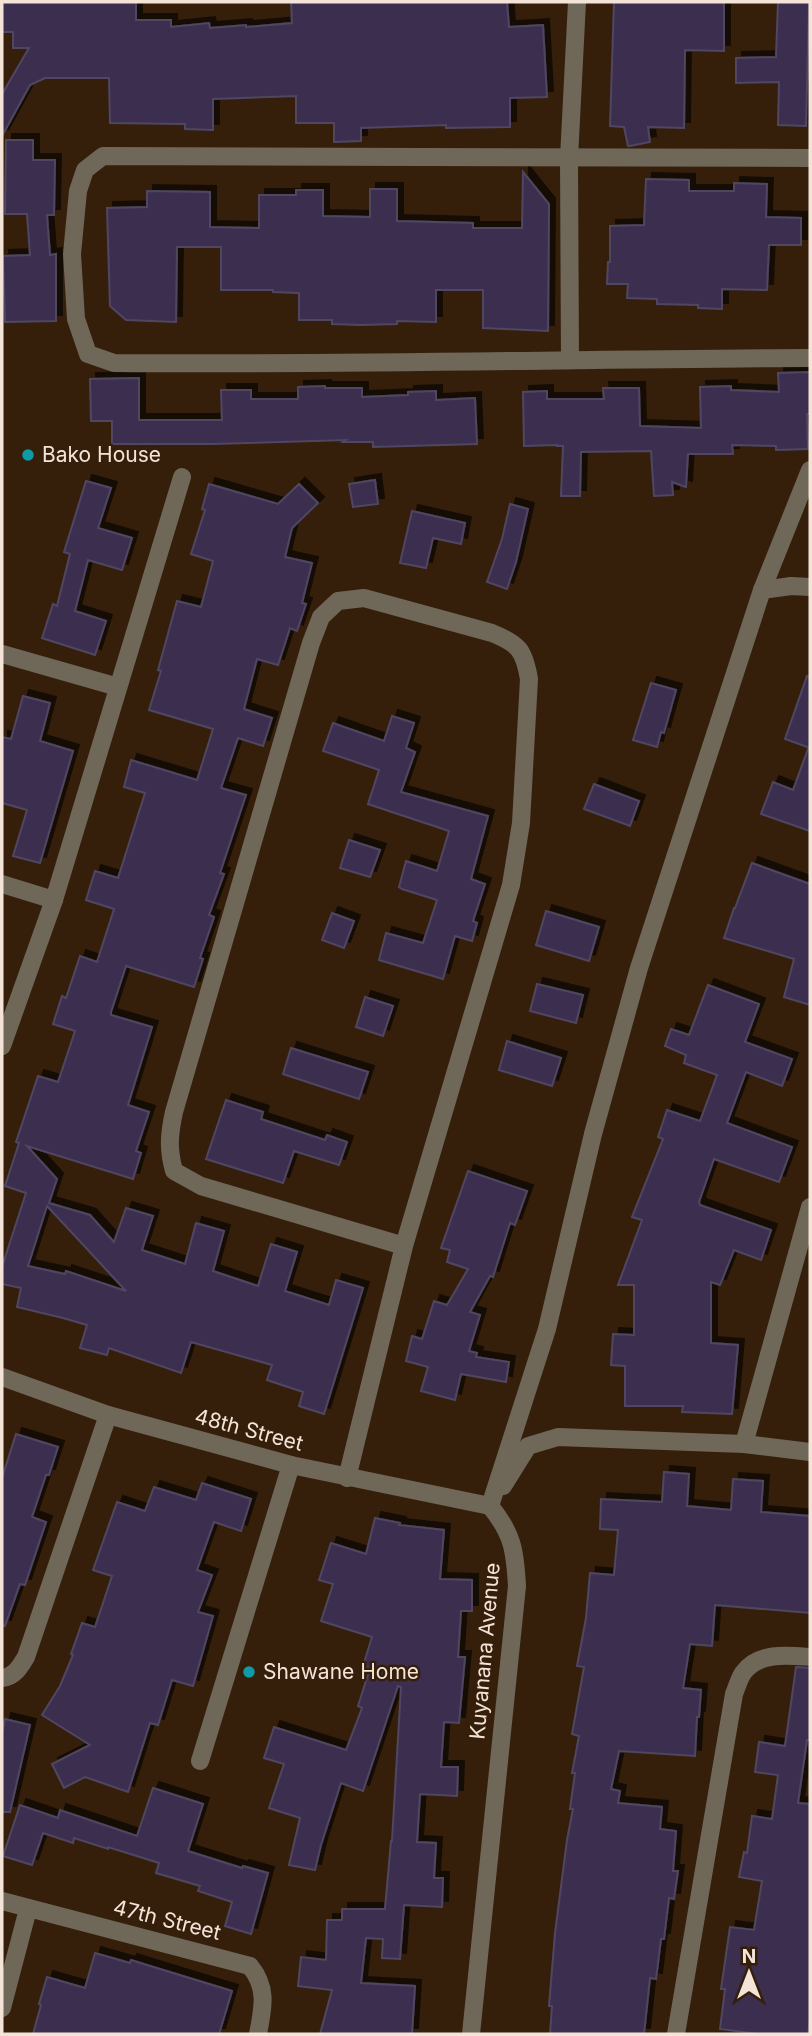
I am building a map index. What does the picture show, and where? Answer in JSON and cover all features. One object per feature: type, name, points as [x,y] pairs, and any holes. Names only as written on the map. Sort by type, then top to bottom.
[{"type":"street","points":[[570,359],[569,158],[577,2]]},
{"type":"street","points":[[810,158],[103,156],[85,170],[78,191],[72,254],[76,319],[88,354],[114,363],[294,365],[570,359],[810,358]]},
{"type":"street","points":[[490,1506],[547,1329],[593,1134],[639,968],[762,590],[810,470]]},
{"type":"street","points":[[2,1046],[54,900],[182,477]]},
{"type":"street","points":[[762,590],[791,586],[810,587]]},
{"type":"street","points":[[347,1478],[404,1246],[511,885],[521,823],[529,679],[525,657],[511,641],[492,633],[364,598],[338,601],[321,617],[311,643],[174,1112],[169,1153],[174,1171],[201,1186],[404,1246]]},
{"type":"street","points":[[2,654],[118,687]]},
{"type":"street","points":[[2,884],[54,900]]},
{"type":"street","points":[[744,1444],[810,1207]]},
{"type":"street","name":"48th Street","points":[[2,1377],[108,1415],[291,1465],[490,1506]]},
{"type":"street","points":[[2,1678],[19,1669],[26,1657],[108,1415]]},
{"type":"street","points":[[490,1506],[528,1447],[558,1437],[744,1444],[810,1452]]},
{"type":"street","points":[[200,1761],[291,1465]]},
{"type":"street","name":"Kuyanana Avenue","points":[[471,2034],[517,1586],[515,1554],[504,1524],[490,1506]]},
{"type":"street","points":[[676,2034],[734,1694],[744,1672],[761,1659],[783,1655],[810,1657]]},
{"type":"street","name":"47th Street","points":[[2,1901],[250,1966],[259,1977],[263,1990],[258,2034]]},
{"type":"street","points":[[2,2008],[28,1909]]},
{"type":"building","points":[[2,2],[136,2],[136,20],[171,20],[171,27],[209,23],[210,28],[292,23],[291,2],[507,2],[509,27],[543,25],[547,97],[510,98],[510,127],[446,128],[446,125],[361,128],[361,141],[334,142],[334,123],[296,123],[296,96],[213,99],[213,130],[185,129],[185,124],[110,123],[109,78],[45,78],[30,85],[2,136],[2,94],[29,48],[13,48],[13,32],[2,32]]},
{"type":"building","points":[[614,2],[724,2],[724,51],[685,50],[684,128],[648,127],[650,142],[630,146],[624,127],[610,126]]},
{"type":"building","points":[[778,2],[809,2],[806,126],[778,125],[779,82],[736,83],[736,58],[776,57]]},
{"type":"building","points":[[6,140],[33,140],[33,160],[55,160],[54,215],[47,215],[50,255],[56,254],[56,321],[5,322],[3,256],[30,255],[27,214],[5,214]]},
{"type":"building","points":[[523,172],[549,204],[548,331],[483,328],[483,290],[436,290],[436,322],[397,321],[397,324],[361,325],[332,324],[332,320],[299,320],[299,293],[221,290],[221,247],[177,247],[176,322],[126,320],[110,306],[107,208],[147,207],[147,191],[210,192],[210,227],[259,228],[259,195],[296,195],[296,190],[323,190],[323,216],[370,217],[370,189],[397,189],[397,221],[473,223],[473,228],[522,228]]},
{"type":"building","points":[[646,179],[689,180],[689,191],[734,191],[734,183],[767,184],[766,217],[801,218],[801,245],[769,245],[767,290],[722,289],[722,309],[698,308],[698,305],[657,304],[657,299],[627,298],[628,284],[607,284],[610,226],[644,225]]},
{"type":"building","points":[[810,372],[808,449],[776,450],[776,446],[732,445],[733,454],[688,454],[686,487],[672,482],[673,495],[654,496],[651,451],[581,452],[580,496],[561,496],[563,446],[524,446],[523,392],[547,391],[547,399],[604,399],[603,388],[639,388],[640,426],[701,428],[700,387],[731,386],[731,390],[779,392],[778,373]]},
{"type":"building","points":[[139,378],[139,420],[222,420],[221,390],[251,390],[251,399],[298,399],[298,387],[325,386],[362,388],[362,397],[436,391],[436,400],[475,398],[477,444],[373,447],[373,442],[343,442],[346,440],[112,444],[112,421],[91,421],[90,379]]},
{"type":"building","points":[[375,480],[378,504],[353,507],[349,484]]},
{"type":"building","points":[[86,481],[111,488],[98,528],[132,538],[122,570],[88,560],[75,611],[106,621],[95,655],[42,638],[53,604],[57,606],[70,554],[64,552]]},
{"type":"building","points":[[209,484],[278,504],[299,484],[318,503],[292,528],[285,557],[312,563],[302,603],[306,604],[297,631],[290,628],[278,665],[257,659],[244,709],[272,718],[263,746],[238,738],[221,788],[246,795],[220,873],[224,874],[209,915],[214,917],[200,958],[203,959],[194,987],[126,966],[111,1012],[111,1015],[152,1027],[128,1105],[149,1112],[136,1151],[141,1153],[133,1179],[27,1146],[57,1179],[49,1203],[90,1215],[114,1242],[126,1208],[153,1216],[142,1250],[185,1264],[196,1223],[224,1231],[213,1271],[258,1286],[271,1244],[297,1252],[285,1291],[329,1305],[336,1280],[363,1288],[324,1414],[299,1406],[303,1392],[267,1380],[272,1365],[191,1342],[181,1373],[109,1348],[107,1355],[80,1348],[87,1325],[17,1307],[21,1288],[2,1284],[2,1267],[26,1193],[5,1186],[19,1143],[16,1142],[38,1076],[58,1082],[75,1031],[53,1024],[62,996],[66,998],[80,956],[97,962],[114,909],[86,900],[95,871],[118,878],[145,793],[124,787],[131,760],[197,780],[213,729],[149,710],[177,601],[201,607],[213,561],[191,554],[205,510],[202,509]],"holes":[[[47,1206],[126,1291],[66,1271],[65,1274],[28,1266]]]},
{"type":"building","points":[[510,504],[528,509],[507,589],[487,582],[502,539]]},
{"type":"building","points":[[412,511],[465,523],[461,544],[433,538],[426,568],[400,563]]},
{"type":"building","points":[[807,676],[810,677],[810,748],[785,739]]},
{"type":"building","points":[[651,683],[676,690],[664,733],[661,732],[657,747],[633,740]]},
{"type":"building","points":[[23,696],[50,703],[40,741],[73,751],[40,863],[13,856],[27,810],[2,803],[2,737],[11,739]]},
{"type":"building","points":[[392,716],[414,723],[406,748],[415,752],[401,792],[488,816],[471,879],[485,884],[473,921],[477,923],[472,941],[455,936],[443,979],[379,960],[386,933],[423,943],[437,900],[399,887],[406,861],[437,871],[449,831],[368,804],[379,770],[323,751],[333,723],[384,741]]},
{"type":"building","points":[[808,749],[810,831],[761,814],[773,782],[793,790]]},
{"type":"building","points":[[594,784],[639,801],[630,826],[584,809]]},
{"type":"building","points":[[349,840],[380,850],[370,877],[340,868]]},
{"type":"building","points":[[752,863],[810,884],[810,1005],[784,997],[794,959],[724,938]]},
{"type":"building","points":[[546,911],[599,927],[589,961],[536,945]]},
{"type":"building","points":[[332,913],[354,921],[344,948],[322,940]]},
{"type":"building","points":[[537,984],[583,995],[576,1023],[530,1011]]},
{"type":"building","points":[[708,985],[759,1004],[745,1042],[792,1059],[782,1086],[746,1072],[727,1123],[792,1147],[779,1182],[714,1159],[699,1202],[700,1205],[771,1230],[761,1260],[734,1250],[720,1285],[711,1282],[711,1343],[738,1345],[732,1414],[682,1412],[683,1406],[625,1406],[625,1366],[611,1365],[613,1334],[634,1335],[634,1285],[618,1285],[642,1220],[632,1217],[663,1139],[658,1137],[667,1110],[700,1121],[717,1075],[684,1063],[686,1055],[665,1046],[671,1029],[689,1035]]},
{"type":"building","points":[[365,997],[393,1006],[383,1036],[356,1027]]},
{"type":"building","points":[[507,1041],[561,1058],[552,1086],[499,1070]]},
{"type":"building","points":[[291,1048],[368,1072],[359,1099],[283,1074]]},
{"type":"building","points":[[226,1100],[263,1112],[261,1119],[325,1140],[327,1135],[347,1142],[339,1165],[294,1151],[283,1183],[206,1159]]},
{"type":"building","points":[[468,1171],[527,1191],[515,1225],[510,1223],[493,1277],[490,1276],[470,1312],[480,1315],[469,1351],[477,1353],[476,1357],[509,1362],[506,1382],[461,1374],[455,1400],[421,1391],[428,1367],[406,1361],[412,1336],[422,1339],[434,1301],[447,1305],[468,1269],[447,1262],[450,1250],[441,1248]]},
{"type":"building","points":[[16,1434],[58,1447],[32,1517],[46,1522],[25,1585],[20,1584],[5,1626],[2,1625],[2,1478]]},
{"type":"building","points":[[664,1472],[689,1474],[687,1506],[731,1510],[733,1479],[763,1481],[761,1512],[810,1516],[810,1613],[715,1605],[712,1646],[690,1644],[683,1688],[701,1690],[695,1756],[619,1751],[611,1789],[620,1791],[618,1803],[662,1807],[660,1829],[676,1831],[673,1871],[678,1871],[674,1899],[669,1898],[656,1979],[650,1978],[644,2034],[550,2034],[552,2006],[549,2006],[555,1933],[573,1809],[570,1809],[575,1773],[572,1773],[579,1736],[572,1734],[584,1667],[577,1666],[586,1618],[590,1573],[614,1575],[618,1530],[600,1529],[601,1499],[662,1502]]},
{"type":"building","points":[[202,1483],[251,1499],[241,1531],[214,1522],[197,1570],[212,1575],[198,1612],[213,1616],[193,1686],[172,1680],[158,1725],[150,1723],[128,1792],[85,1777],[64,1788],[52,1764],[90,1745],[42,1715],[60,1686],[82,1623],[95,1627],[112,1576],[93,1570],[117,1502],[145,1511],[154,1487],[196,1500]]},
{"type":"building","points":[[375,1518],[400,1523],[399,1525],[444,1530],[440,1579],[472,1580],[472,1611],[461,1611],[458,1657],[465,1657],[459,1723],[444,1722],[441,1767],[458,1767],[457,1796],[420,1794],[417,1842],[436,1843],[434,1878],[443,1878],[442,1907],[404,1905],[400,1959],[382,1958],[383,1939],[366,1938],[361,1983],[415,1986],[412,2034],[320,2034],[332,1990],[298,1986],[301,1957],[326,1960],[327,1920],[342,1920],[342,1909],[385,1909],[401,1687],[398,1686],[363,1791],[341,1783],[315,1870],[289,1865],[300,1818],[269,1808],[284,1764],[264,1758],[274,1727],[346,1750],[362,1708],[358,1706],[370,1668],[363,1666],[372,1637],[321,1621],[333,1584],[319,1580],[331,1543],[366,1554]]},
{"type":"building","points":[[796,1667],[810,1668],[810,1740],[807,1740],[798,1803],[810,1804],[808,2034],[758,2034],[720,2029],[725,1989],[721,1989],[730,1927],[754,1930],[762,1881],[739,1877],[744,1852],[747,1853],[752,1816],[772,1819],[778,1775],[755,1772],[759,1742],[785,1746]]},
{"type":"building","points":[[5,1719],[30,1725],[10,1812],[2,1812],[2,1733]]},
{"type":"building","points":[[153,1788],[203,1804],[188,1851],[268,1873],[251,1934],[225,1926],[232,1902],[198,1891],[200,1886],[156,1873],[159,1863],[74,1838],[73,1843],[43,1833],[32,1865],[3,1856],[20,1805],[58,1818],[60,1810],[137,1836]]},
{"type":"building","points":[[95,1953],[130,1963],[131,1960],[232,1991],[219,2034],[33,2034],[47,1977],[85,1988]]},
{"type":"place","name":"Bako House","points":[[28,455]]},
{"type":"place","name":"Shawane Home","points":[[249,1672]]}]
